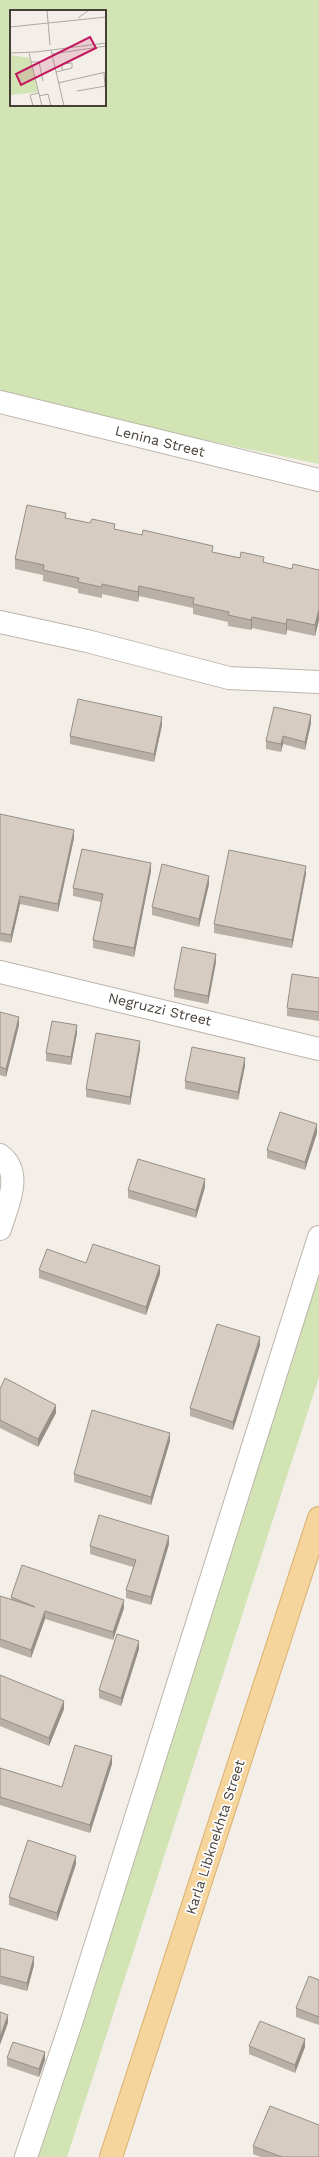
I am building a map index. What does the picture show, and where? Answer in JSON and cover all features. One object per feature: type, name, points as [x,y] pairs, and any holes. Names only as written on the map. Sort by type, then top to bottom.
[{"type":"main road","name":"Karla Libknekhta Street","points":[[112,2157],[319,1518]]},
{"type":"street","name":"Lenina Street","points":[[0,402],[319,480]]},
{"type":"street","points":[[0,622],[87,641],[229,678],[319,682]]},
{"type":"street","name":"Negruzzi Street","points":[[0,972],[319,1048]]},
{"type":"street","points":[[0,1155],[7,1161],[14,1182],[0,1229]]},
{"type":"street","points":[[26,2157],[72,2020],[319,1237]]},
{"type":"green space","points":[[0,0],[319,0],[319,464],[0,397]]},
{"type":"green space","points":[[319,1237],[319,1377],[67,2157],[26,2157]]},
{"type":"building","points":[[27,505],[66,513],[65,518],[90,523],[92,519],[115,524],[114,529],[142,535],[143,530],[213,546],[212,552],[240,558],[241,552],[264,557],[263,562],[292,569],[293,564],[319,570],[319,609],[315,625],[287,619],[286,624],[252,617],[251,620],[228,615],[229,612],[193,604],[194,598],[139,586],[138,592],[102,584],[102,587],[78,582],[79,578],[43,570],[44,565],[15,559]]},
{"type":"building","points":[[78,699],[162,717],[154,754],[70,736]]},
{"type":"building","points":[[274,707],[311,715],[305,742],[283,736],[281,744],[266,741]]},
{"type":"building","points":[[0,814],[74,830],[58,904],[20,896],[11,935],[0,933]]},
{"type":"building","points":[[82,849],[151,863],[134,948],[93,940],[103,894],[73,888]]},
{"type":"building","points":[[229,850],[306,866],[292,940],[214,924]]},
{"type":"building","points":[[162,864],[209,876],[199,919],[152,907]]},
{"type":"building","points":[[182,947],[216,954],[208,996],[174,989]]},
{"type":"building","points":[[292,974],[319,978],[319,1012],[287,1008]]},
{"type":"building","points":[[0,1012],[19,1017],[6,1069],[0,1067]]},
{"type":"building","points":[[52,1021],[77,1025],[71,1057],[46,1053]]},
{"type":"building","points":[[96,1033],[140,1041],[130,1097],[86,1089]]},
{"type":"building","points":[[192,1047],[245,1058],[238,1092],[185,1081]]},
{"type":"building","points":[[280,1112],[317,1124],[305,1162],[267,1150]]},
{"type":"building","points":[[138,1159],[205,1179],[196,1210],[128,1190]]},
{"type":"building","points":[[93,1244],[160,1266],[146,1307],[39,1270],[47,1249],[86,1263]]},
{"type":"building","points":[[217,1324],[260,1337],[233,1422],[190,1408]]},
{"type":"building","points":[[5,1378],[56,1405],[38,1439],[0,1420],[0,1389]]},
{"type":"building","points":[[92,1410],[170,1433],[151,1497],[74,1474]]},
{"type":"building","points":[[99,1515],[169,1536],[151,1597],[126,1590],[136,1560],[90,1546]]},
{"type":"building","points":[[22,1565],[124,1600],[113,1632],[45,1611],[31,1650],[0,1639],[0,1596],[35,1607],[11,1597]]},
{"type":"building","points":[[117,1634],[139,1641],[121,1698],[99,1690]]},
{"type":"building","points":[[0,1675],[64,1701],[49,1738],[0,1718]]},
{"type":"building","points":[[75,1745],[112,1756],[90,1825],[0,1797],[0,1768],[62,1787]]},
{"type":"building","points":[[28,1840],[76,1856],[57,1913],[9,1897]]},
{"type":"building","points":[[0,1948],[34,1957],[27,1983],[0,1976]]},
{"type":"building","points":[[309,1976],[319,1980],[319,2017],[296,2008]]},
{"type":"building","points":[[0,2012],[8,2015],[0,2037]]},
{"type":"building","points":[[260,2021],[305,2039],[295,2065],[249,2046]]},
{"type":"building","points":[[13,2042],[45,2052],[39,2069],[7,2058]]},
{"type":"building","points":[[270,2106],[319,2125],[319,2157],[282,2157],[253,2146]]}]
